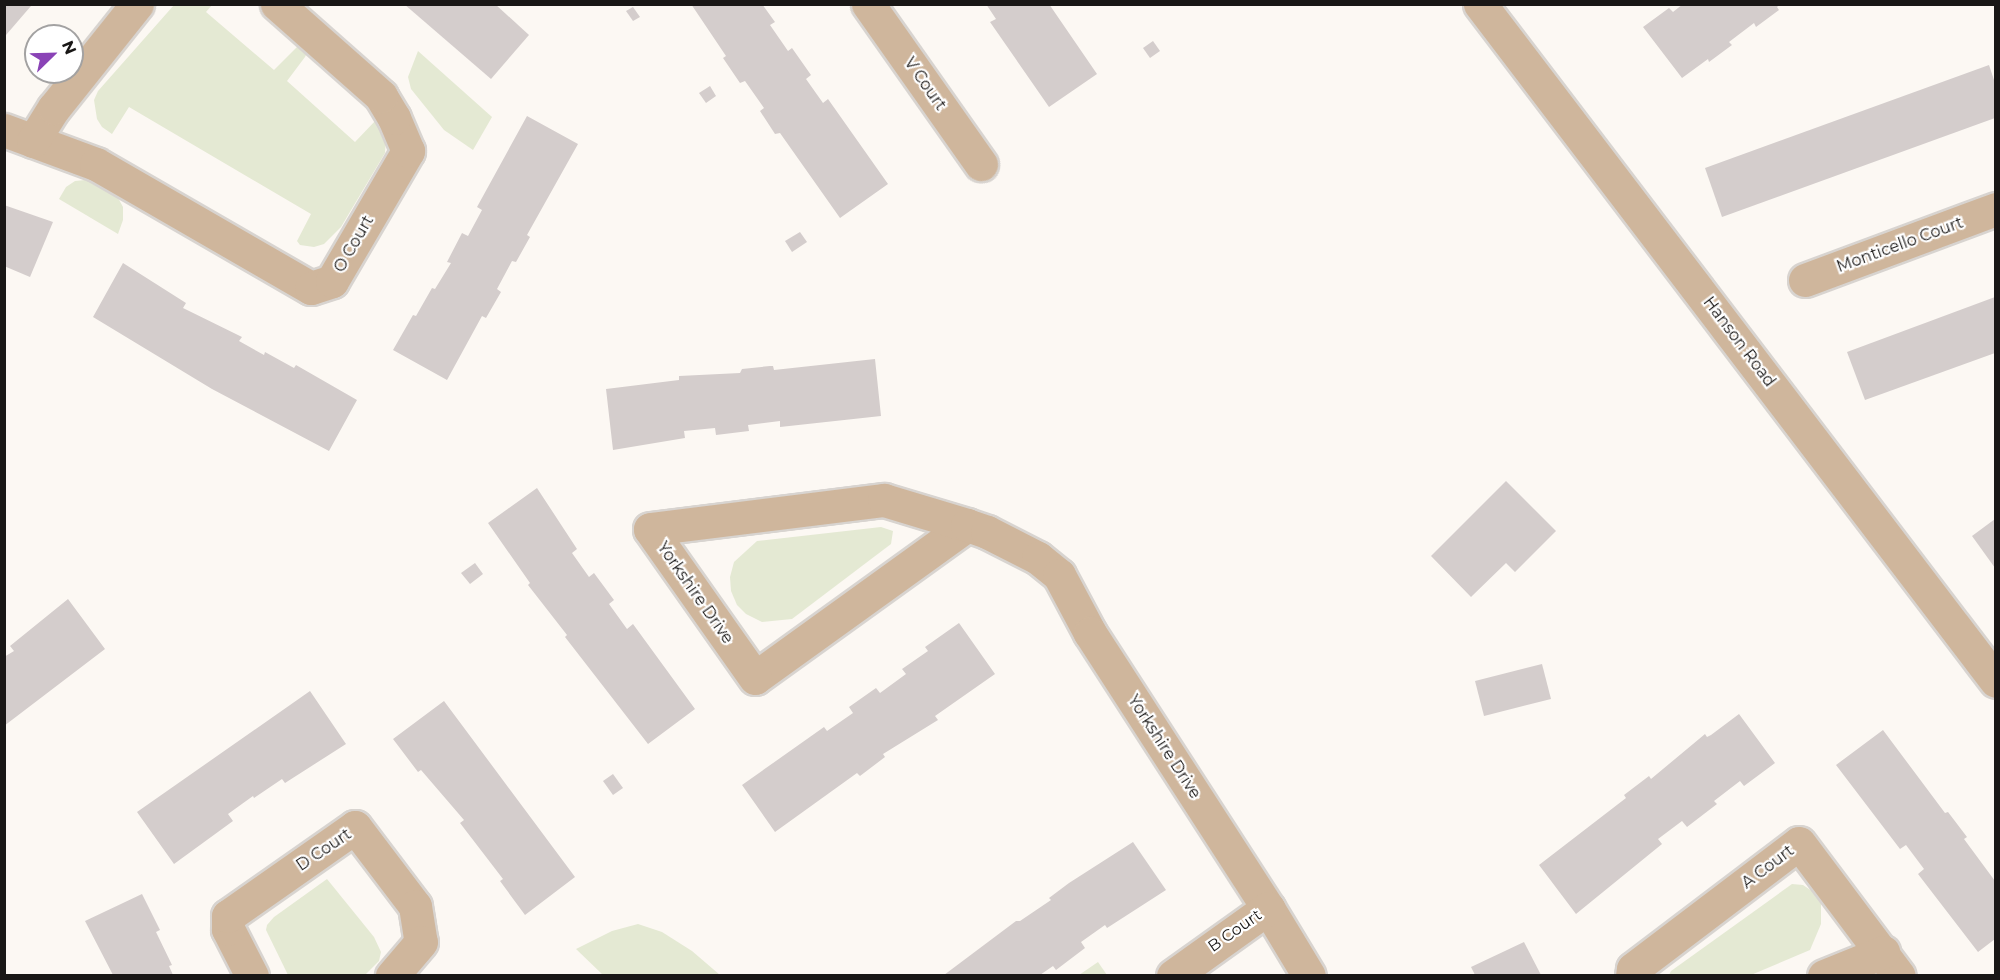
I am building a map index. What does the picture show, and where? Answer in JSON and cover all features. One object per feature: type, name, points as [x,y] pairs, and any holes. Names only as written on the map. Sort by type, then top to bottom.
[{"type":"street","name":"O Court","points":[[19,136],[54,108],[138,4]]},
{"type":"street","name":"O Court","points":[[19,136],[96,164],[311,288],[332,281],[408,151],[381,96],[277,4]]},
{"type":"street","name":"V Court","points":[[868,4],[981,164]]},
{"type":"street","name":"Hanson Road","points":[[1480,4],[1995,681]]},
{"type":"street","name":"Monticello Court","points":[[1805,280],[1995,209]]},
{"type":"street","name":"Yorkshire Drive","points":[[967,525],[755,678],[650,529],[885,500],[967,525],[987,532],[1038,558],[1059,575],[1090,633],[1309,975]]},
{"type":"street","name":"D Court","points":[[252,975],[228,929],[228,916],[355,827],[416,906],[422,942],[392,975]]},
{"type":"street","name":"A Court","points":[[1632,975],[1633,969],[1799,843],[1891,964],[1824,975]]},
{"type":"street","name":"B Court","points":[[1173,975],[1268,908]]},
{"type":"green space","points":[[174,5],[212,5],[206,12],[274,70],[297,47],[304,48],[307,53],[305,57],[287,81],[355,142],[377,119],[386,138],[385,153],[341,227],[324,244],[314,247],[300,245],[297,241],[311,214],[129,107],[112,134],[102,127],[97,119],[94,100],[98,91]]},
{"type":"green space","points":[[418,51],[492,117],[473,150],[444,130],[411,89],[408,77]]},
{"type":"green space","points":[[75,181],[96,182],[117,196],[123,207],[123,220],[118,234],[59,199],[66,187]]},
{"type":"green space","points":[[881,527],[893,531],[891,544],[792,619],[762,622],[746,614],[737,605],[731,591],[730,577],[734,562],[757,541]]},
{"type":"green space","points":[[327,879],[374,937],[381,952],[379,961],[365,975],[288,975],[266,930],[267,925],[274,917]]},
{"type":"green space","points":[[1792,884],[1803,885],[1812,891],[1821,902],[1821,924],[1810,950],[1751,975],[1669,975],[1671,971]]},
{"type":"green space","points":[[638,924],[662,932],[692,951],[720,975],[603,975],[576,949],[612,931]]},
{"type":"green space","points":[[1098,962],[1107,975],[1079,975]]},
{"type":"building","points":[[4,4],[31,6],[6,35],[4,33]]},
{"type":"building","points":[[404,4],[495,4],[529,35],[491,79]]},
{"type":"building","points":[[691,4],[762,4],[775,22],[770,25],[788,51],[792,48],[811,75],[806,79],[823,103],[828,99],[888,184],[840,218],[780,133],[775,134],[760,111],[764,108],[745,81],[740,83],[723,58],[726,56]]},
{"type":"building","points":[[986,4],[1049,4],[1097,74],[1049,107],[990,22],[996,19]]},
{"type":"building","points":[[1683,4],[1780,4],[1777,7],[1779,10],[1756,27],[1754,23],[1729,42],[1732,45],[1682,78],[1643,27],[1669,8],[1673,12]]},
{"type":"building","points":[[633,7],[640,17],[633,21],[626,11]]},
{"type":"building","points":[[1153,41],[1160,51],[1150,58],[1143,48]]},
{"type":"building","points":[[1989,65],[1995,83],[1995,118],[1722,217],[1705,168]]},
{"type":"building","points":[[710,86],[716,96],[706,103],[699,93]]},
{"type":"building","points":[[527,116],[578,144],[527,235],[530,237],[516,262],[512,261],[497,289],[501,292],[486,318],[482,316],[447,380],[393,350],[413,315],[416,316],[432,288],[435,289],[451,263],[447,262],[462,233],[468,236],[482,210],[477,207]]},
{"type":"building","points":[[4,205],[53,222],[30,277],[4,266]]},
{"type":"building","points":[[800,232],[807,242],[792,252],[785,241]]},
{"type":"building","points":[[123,263],[186,303],[183,308],[242,337],[239,341],[294,368],[296,365],[357,400],[329,451],[212,389],[93,317]]},
{"type":"building","points":[[1995,297],[1995,353],[1865,400],[1847,352]]},
{"type":"building","points":[[875,359],[881,416],[780,427],[780,421],[748,425],[749,431],[716,435],[715,428],[684,431],[685,438],[613,450],[606,389],[679,380],[679,376],[740,373],[742,369],[770,366],[773,366],[774,370]]},
{"type":"building","points":[[1506,481],[1556,531],[1515,572],[1506,563],[1471,597],[1431,556]]},
{"type":"building","points":[[537,488],[577,549],[572,553],[589,577],[594,573],[614,600],[609,604],[627,629],[633,624],[695,709],[648,744],[565,637],[567,635],[528,585],[530,583],[488,523]]},
{"type":"building","points":[[1995,519],[1995,568],[1972,536]]},
{"type":"building","points":[[475,563],[483,574],[470,584],[461,573]]},
{"type":"building","points":[[68,599],[105,649],[4,726],[4,657],[14,651],[10,646]]},
{"type":"building","points":[[959,623],[995,674],[935,716],[938,720],[883,754],[885,757],[860,776],[857,773],[775,832],[742,785],[824,727],[827,731],[853,713],[849,707],[876,688],[880,693],[906,674],[902,669],[928,651],[925,647]]},
{"type":"building","points":[[1542,664],[1551,699],[1484,716],[1475,681]]},
{"type":"building","points":[[310,691],[346,744],[285,783],[282,779],[254,798],[253,796],[228,814],[233,821],[174,864],[137,812]]},
{"type":"building","points":[[444,701],[575,877],[525,915],[500,881],[503,879],[460,823],[464,820],[421,770],[418,772],[393,739]]},
{"type":"building","points":[[1739,714],[1775,763],[1744,786],[1740,781],[1714,801],[1717,804],[1687,827],[1682,821],[1658,839],[1662,844],[1576,914],[1539,865],[1626,798],[1624,795],[1649,776],[1651,779],[1705,734],[1707,737],[1711,735]]},
{"type":"building","points":[[1883,730],[1945,813],[1948,812],[1967,837],[1964,839],[1995,881],[1995,939],[1978,952],[1918,874],[1924,869],[1906,845],[1900,849],[1836,765]]},
{"type":"building","points":[[613,774],[623,788],[613,795],[603,781]]},
{"type":"building","points":[[1133,842],[1166,890],[1107,928],[1105,925],[1081,942],[1085,948],[1056,970],[1053,966],[1040,975],[944,975],[1016,921],[1020,921],[1051,900],[1049,898],[1069,883]]},
{"type":"building","points":[[142,894],[160,930],[156,932],[172,965],[169,966],[173,975],[113,975],[85,921]]},
{"type":"building","points":[[1524,942],[1541,975],[1475,975],[1471,967]]}]
